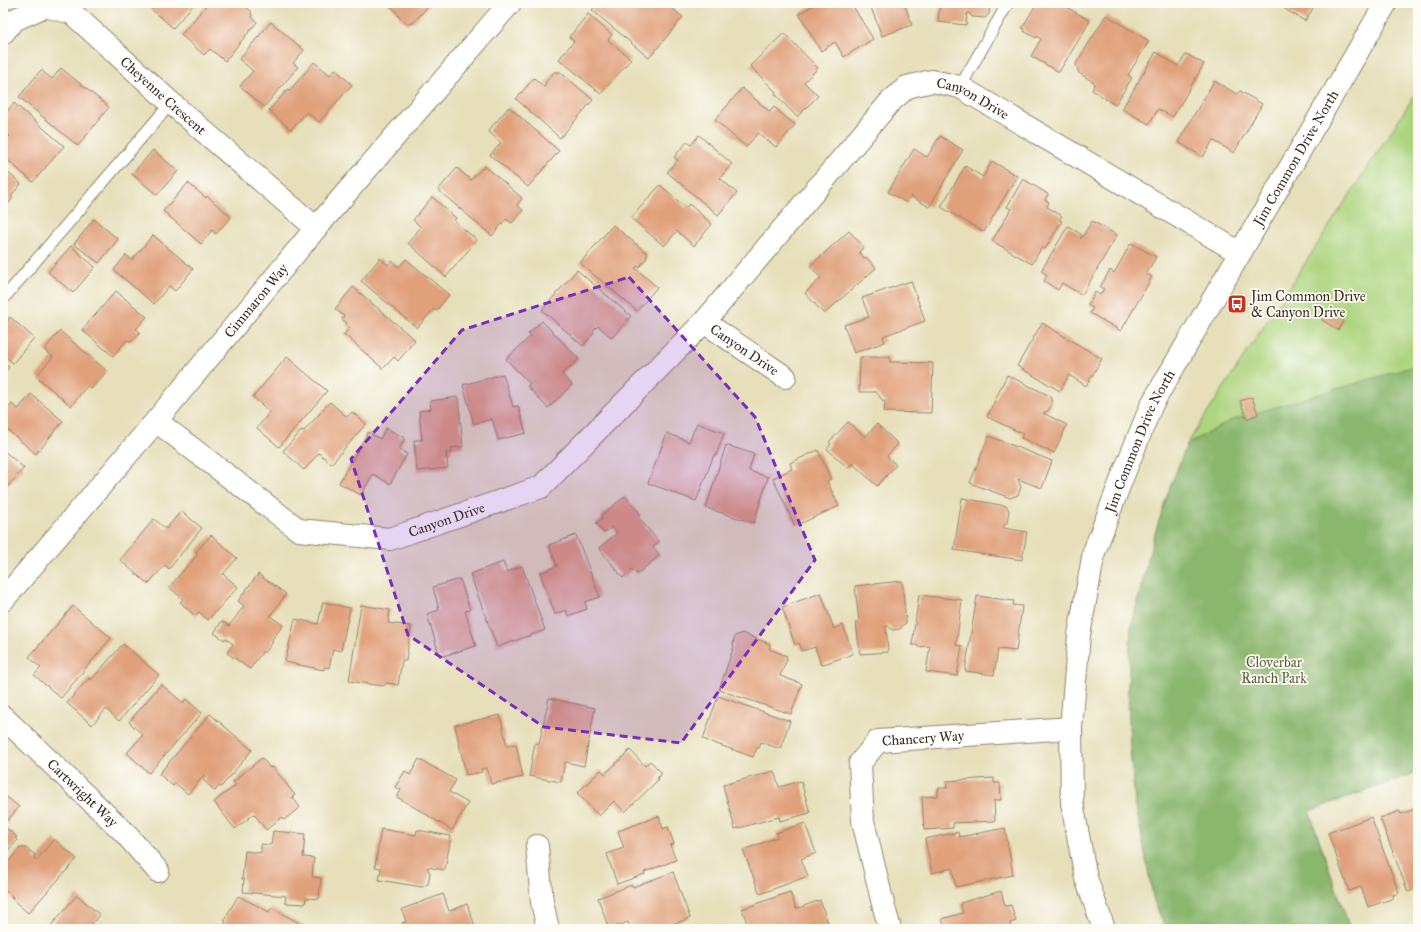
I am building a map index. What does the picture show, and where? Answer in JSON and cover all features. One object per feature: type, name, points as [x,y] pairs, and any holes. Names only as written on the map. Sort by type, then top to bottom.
[{"type":"street","name":"Cimmaron Way","points":[[3,600],[156,421],[316,228],[510,3]]},
{"type":"street","name":"Jim Common Drive North","points":[[1104,929],[1086,878],[1072,803],[1070,728],[1079,635],[1094,552],[1152,404],[1386,3]]},
{"type":"street","name":"Cheyenne Crescent","points":[[3,33],[14,20],[45,6],[72,13],[171,103],[316,228]]},
{"type":"street","name":"Canyon Drive","points":[[156,421],[299,530],[390,539],[541,487],[704,322],[890,102],[907,87],[932,81],[960,87],[1240,253]]},
{"type":"street","name":"Canyon Drive","points":[[704,322],[785,377]]},
{"type":"street","name":"Cartwright Way","points":[[3,717],[124,832],[158,871]]},
{"type":"street","name":"Chancery Way","points":[[890,929],[863,821],[860,763],[878,741],[1070,728]]},
{"type":"street","points":[[537,846],[542,902],[548,929]]},
{"type":"lane","points":[[960,87],[1008,3]]},
{"type":"lane","points":[[3,299],[171,103]]},
{"type":"highlighted area","points":[[629,277],[755,417],[815,560],[681,743],[544,727],[408,635],[351,459],[462,330]]},
{"type":"green space","name":"Cloverbar Ranch Park","points":[[1418,90],[1418,772],[1309,811],[1350,929],[1166,929],[1154,901],[1135,801],[1130,749],[1128,688],[1131,628],[1153,540],[1168,493],[1187,444]]},
{"type":"green space","name":"Cloverbar Ranch Park","points":[[1418,365],[1418,772],[1309,811],[1350,929],[1166,929],[1154,901],[1135,801],[1130,749],[1128,688],[1131,628],[1153,540],[1168,493],[1187,444],[1232,420]]},
{"type":"building","points":[[153,3],[195,3],[173,28],[149,7]]},
{"type":"building","points":[[208,3],[235,3],[238,6],[244,5],[251,11],[252,17],[257,22],[225,61],[210,49],[204,55],[181,35]]},
{"type":"building","points":[[387,3],[431,3],[413,23],[407,24]]},
{"type":"building","points":[[598,3],[665,3],[683,17],[649,58],[592,10]]},
{"type":"building","points":[[817,3],[851,3],[873,39],[844,57],[835,42],[821,51],[799,14]]},
{"type":"building","points":[[876,3],[904,3],[912,25],[882,36],[870,5]]},
{"type":"building","points":[[940,3],[990,3],[989,14],[985,18],[972,17],[969,13],[967,13],[966,25],[938,22]]},
{"type":"building","points":[[1037,3],[1064,3],[1067,5],[1065,6],[1090,21],[1059,72],[1031,56],[1041,39],[1037,36],[1036,38],[1024,31],[1025,29],[1022,28]]},
{"type":"building","points":[[1289,3],[1316,3],[1305,21],[1285,9]]},
{"type":"building","points":[[588,14],[612,35],[608,40],[631,59],[601,94],[559,59],[574,41],[569,37]]},
{"type":"building","points":[[1106,15],[1149,41],[1128,75],[1132,78],[1115,105],[1092,90],[1095,83],[1079,73],[1076,64]]},
{"type":"building","points":[[271,22],[304,50],[293,63],[298,67],[264,107],[240,86],[253,71],[239,59]]},
{"type":"building","points":[[784,33],[818,68],[804,82],[818,96],[797,117],[775,94],[776,92],[750,66]]},
{"type":"building","points":[[1156,52],[1178,66],[1186,54],[1204,64],[1173,117],[1158,109],[1149,124],[1122,109]]},
{"type":"building","points":[[314,62],[330,75],[335,69],[352,85],[319,122],[307,112],[291,130],[269,110],[288,89],[289,91]]},
{"type":"building","points":[[61,68],[109,107],[78,146],[19,97],[41,70],[52,79]]},
{"type":"building","points":[[555,71],[557,74],[559,71],[593,100],[560,138],[516,99],[534,78],[544,87],[546,84],[545,83]]},
{"type":"building","points":[[1214,81],[1237,94],[1240,91],[1262,104],[1234,153],[1213,140],[1203,157],[1178,142]]},
{"type":"building","points":[[742,88],[770,112],[774,107],[795,125],[776,147],[758,133],[746,147],[715,120]]},
{"type":"building","points":[[14,103],[64,146],[33,182],[3,156],[3,144],[10,136],[3,131],[3,116]]},
{"type":"building","points":[[509,107],[559,151],[528,187],[490,155],[501,143],[488,131]]},
{"type":"building","points":[[699,135],[732,164],[720,178],[737,193],[718,215],[667,172],[678,160],[674,157],[687,142],[691,145]]},
{"type":"building","points":[[940,136],[963,150],[929,207],[911,196],[907,203],[888,192],[914,149],[927,157]]},
{"type":"building","points":[[153,150],[178,171],[157,195],[132,174]]},
{"type":"building","points":[[992,161],[1017,176],[984,232],[941,207],[965,166],[983,177]]},
{"type":"building","points":[[485,166],[522,198],[517,205],[523,210],[512,223],[506,219],[492,236],[438,190],[457,168],[471,180]]},
{"type":"building","points":[[3,168],[21,184],[11,196],[13,198],[3,210]]},
{"type":"building","points":[[1023,179],[1048,194],[1045,200],[1049,202],[1047,207],[1062,216],[1059,220],[1062,221],[1045,249],[1042,247],[1032,264],[992,241],[1011,209],[1007,207]]},
{"type":"building","points":[[188,183],[206,198],[207,196],[231,217],[216,234],[212,230],[201,244],[163,211]]},
{"type":"building","points":[[660,185],[686,208],[689,204],[712,224],[694,246],[677,231],[664,246],[631,218]]},
{"type":"building","points":[[432,197],[456,218],[454,221],[477,240],[446,277],[408,243],[421,227],[413,220]]},
{"type":"building","points":[[94,219],[118,239],[99,263],[74,244]]},
{"type":"building","points":[[1092,221],[1117,235],[1082,295],[1062,283],[1058,290],[1044,281],[1047,275],[1041,271],[1068,226],[1082,235],[1080,238],[1081,239]]},
{"type":"building","points":[[613,225],[648,254],[646,257],[647,258],[639,267],[637,266],[635,268],[657,287],[637,311],[580,263]]},
{"type":"building","points":[[849,231],[864,247],[859,252],[876,268],[824,314],[805,293],[821,278],[810,266]]},
{"type":"building","points":[[153,235],[193,269],[175,291],[169,286],[154,304],[114,270],[126,255],[132,260]]},
{"type":"building","points":[[1131,243],[1156,257],[1146,274],[1152,277],[1121,331],[1090,313],[1093,308],[1088,305],[1095,292],[1100,295],[1104,289],[1100,287],[1110,270],[1114,273]]},
{"type":"building","points":[[71,246],[95,267],[73,293],[48,272]]},
{"type":"building","points":[[380,258],[388,265],[392,261],[399,267],[406,259],[449,295],[436,311],[434,309],[417,328],[361,281]]},
{"type":"building","points":[[577,270],[631,316],[612,338],[598,326],[583,346],[542,310]]},
{"type":"building","points":[[911,281],[925,321],[883,336],[885,342],[854,353],[844,325],[869,317],[862,298]]},
{"type":"building","points":[[353,287],[415,340],[398,361],[394,357],[383,369],[344,334],[350,328],[342,319],[344,316],[335,309]]},
{"type":"building","points":[[116,291],[147,317],[136,329],[140,332],[131,342],[127,340],[113,356],[82,330]]},
{"type":"building","points":[[1328,311],[1344,321],[1338,330],[1322,320]]},
{"type":"building","points":[[10,317],[34,338],[13,363],[3,355],[3,325]]},
{"type":"building","points":[[542,321],[579,359],[562,374],[572,385],[548,408],[527,386],[530,384],[506,359],[531,336],[528,334]]},
{"type":"building","points":[[1042,323],[1102,359],[1086,386],[1069,375],[1060,391],[1017,366]]},
{"type":"building","points":[[60,331],[107,371],[91,389],[87,386],[71,406],[36,376],[53,357],[44,350]]},
{"type":"building","points":[[287,357],[327,391],[279,447],[257,428],[270,412],[253,397]]},
{"type":"building","points":[[860,357],[890,357],[890,362],[933,363],[931,413],[884,412],[885,401],[883,401],[876,392],[859,392]]},
{"type":"building","points":[[3,362],[9,367],[3,375]]},
{"type":"building","points":[[503,374],[513,407],[518,406],[526,433],[498,440],[492,419],[474,424],[463,385]]},
{"type":"building","points":[[1007,375],[1050,396],[1052,402],[1049,410],[1043,413],[1067,425],[1054,453],[1021,438],[1023,434],[987,417]]},
{"type":"building","points":[[31,394],[63,421],[36,454],[3,426],[3,415],[12,404],[18,409]]},
{"type":"building","points":[[458,397],[463,447],[451,448],[452,453],[446,453],[448,468],[417,471],[414,440],[422,440],[419,411],[431,409],[430,401]]},
{"type":"building","points":[[1252,397],[1258,414],[1247,419],[1240,401]]},
{"type":"building","points":[[330,402],[347,417],[352,412],[366,424],[331,464],[319,453],[304,470],[283,451],[302,430],[304,431]]},
{"type":"building","points":[[848,422],[865,437],[877,424],[898,444],[887,456],[896,465],[877,486],[852,463],[848,468],[827,449],[831,444],[829,442]]},
{"type":"building","points":[[697,423],[724,433],[716,456],[714,455],[696,501],[648,483],[667,433],[689,442]]},
{"type":"building","points":[[386,428],[405,438],[399,449],[407,454],[390,484],[373,474],[361,495],[339,483],[368,432],[380,439]]},
{"type":"building","points":[[989,436],[1052,461],[1042,488],[1018,479],[1021,487],[1018,495],[1010,498],[970,483]]},
{"type":"building","points":[[726,445],[754,454],[749,471],[768,477],[754,523],[706,508]]},
{"type":"building","points":[[3,450],[24,468],[8,486],[5,483],[3,485]]},
{"type":"building","points":[[818,450],[831,479],[827,481],[839,506],[795,526],[773,478],[792,469],[790,463]]},
{"type":"building","points":[[625,496],[641,515],[638,517],[659,542],[653,547],[660,555],[637,574],[632,569],[623,578],[599,548],[617,533],[612,527],[604,533],[596,523],[603,518],[601,516]]},
{"type":"building","points":[[962,498],[1006,506],[1009,510],[1007,523],[1004,525],[1004,528],[1027,532],[1022,560],[954,550]]},
{"type":"building","points":[[181,511],[202,528],[169,569],[165,565],[148,584],[120,560],[154,519],[166,529]]},
{"type":"building","points":[[211,535],[237,558],[223,574],[238,587],[208,620],[199,612],[195,616],[180,602],[183,599],[169,587],[198,554],[196,552]]},
{"type":"building","points":[[576,535],[600,597],[585,602],[587,609],[568,616],[566,610],[555,614],[540,573],[557,566],[549,545]]},
{"type":"building","points":[[503,562],[507,572],[522,566],[545,630],[497,647],[470,574]]},
{"type":"building","points":[[258,574],[286,594],[270,616],[283,625],[271,641],[273,642],[265,653],[263,651],[250,669],[227,653],[233,644],[214,633],[222,621],[229,626],[244,606],[238,601]]},
{"type":"building","points":[[460,579],[470,610],[465,611],[476,646],[440,657],[427,614],[439,610],[433,587]]},
{"type":"building","points":[[902,581],[906,623],[900,629],[893,630],[886,626],[888,652],[860,654],[856,622],[859,622],[855,586]]},
{"type":"building","points":[[821,593],[834,629],[843,625],[853,654],[821,665],[815,647],[802,651],[799,643],[795,645],[782,607]]},
{"type":"building","points":[[919,595],[962,600],[956,645],[962,646],[957,676],[926,672],[930,646],[918,647],[917,645],[912,645]]},
{"type":"building","points":[[977,596],[1014,601],[1013,605],[1022,606],[1016,651],[998,649],[994,675],[965,671]]},
{"type":"building","points":[[323,602],[350,608],[341,651],[333,649],[329,668],[324,667],[324,670],[285,662],[295,619],[318,624]]},
{"type":"building","points":[[361,605],[390,610],[388,623],[411,626],[406,661],[402,660],[398,685],[387,683],[383,686],[349,681]]},
{"type":"building","points":[[73,606],[111,638],[61,698],[34,675],[41,668],[29,657]]},
{"type":"building","points":[[742,633],[770,644],[769,649],[787,656],[780,676],[802,684],[791,714],[719,690],[734,646],[735,636]]},
{"type":"building","points":[[123,644],[159,675],[119,721],[106,709],[92,725],[67,703],[89,678],[91,680]]},
{"type":"building","points":[[161,684],[183,703],[186,699],[202,713],[149,773],[127,753],[143,735],[129,722]]},
{"type":"building","points":[[718,696],[790,721],[780,749],[761,742],[753,757],[703,739]]},
{"type":"building","points":[[549,698],[595,708],[584,766],[565,762],[561,782],[529,776],[535,743],[539,744]]},
{"type":"building","points":[[210,714],[252,750],[221,787],[219,786],[215,791],[203,780],[206,776],[204,775],[188,794],[175,783],[173,786],[159,774]]},
{"type":"building","points":[[500,715],[507,746],[516,744],[523,777],[491,784],[487,768],[481,769],[482,772],[466,775],[455,725]]},
{"type":"building","points":[[630,750],[645,766],[650,761],[662,773],[657,778],[658,780],[625,812],[614,801],[599,816],[577,793],[601,770],[605,774]]},
{"type":"building","points":[[262,758],[270,768],[273,767],[295,795],[292,797],[300,807],[284,820],[282,817],[266,830],[254,814],[235,829],[214,802],[236,785],[233,782]]},
{"type":"building","points":[[419,759],[456,780],[449,792],[468,803],[452,830],[397,797],[401,790],[395,787],[405,771],[410,775]]},
{"type":"building","points":[[774,771],[779,787],[801,781],[810,813],[780,821],[779,817],[735,829],[723,785]]},
{"type":"building","points":[[994,778],[994,783],[1000,783],[1001,800],[994,800],[995,821],[953,823],[953,828],[924,830],[922,797],[938,796],[938,788],[947,788],[946,781]]},
{"type":"building","points":[[3,794],[19,807],[3,826]]},
{"type":"building","points":[[1418,808],[1418,888],[1408,892],[1380,818],[1400,811],[1401,814]]},
{"type":"building","points":[[659,816],[663,829],[668,827],[674,844],[670,845],[676,860],[644,872],[645,874],[617,884],[607,854],[624,848],[618,831]]},
{"type":"building","points":[[1371,817],[1399,893],[1393,895],[1394,898],[1368,907],[1361,887],[1349,891],[1328,833]]},
{"type":"building","points":[[805,823],[816,853],[801,859],[808,876],[760,894],[743,850],[778,837],[776,833]]},
{"type":"building","points":[[3,827],[17,837],[15,838],[17,840],[3,857]]},
{"type":"building","points":[[1005,828],[1013,875],[956,887],[952,868],[932,873],[925,839],[958,832],[959,837]]},
{"type":"building","points":[[381,829],[416,835],[417,830],[451,836],[445,870],[427,867],[430,873],[428,884],[422,887],[379,880],[381,868],[375,867]]},
{"type":"building","points":[[273,831],[305,834],[303,857],[314,858],[312,877],[321,878],[319,899],[306,898],[305,904],[285,903],[286,896],[243,892],[244,879],[242,879],[245,851],[261,853],[261,844],[271,845]]},
{"type":"building","points":[[54,839],[77,859],[28,913],[3,889],[3,868],[20,848],[26,848],[34,854],[36,861]]},
{"type":"building","points":[[673,872],[690,918],[660,929],[631,929],[628,922],[609,929],[598,898]]},
{"type":"building","points":[[1001,891],[1005,906],[1011,905],[1016,921],[1010,923],[1011,929],[945,929],[942,919],[963,913],[960,903]]},
{"type":"building","points":[[790,892],[796,909],[820,900],[830,929],[749,929],[742,909]]},
{"type":"building","points":[[443,894],[449,911],[467,904],[476,929],[404,929],[402,923],[406,922],[402,909]]},
{"type":"building","points":[[77,895],[100,915],[92,924],[98,929],[48,929]]},
{"type":"building","points":[[238,896],[269,912],[272,908],[310,929],[222,929],[226,921],[224,920]]},
{"type":"place","name":"Jim Common Drive & Canyon Drive","points":[[1237,304]]}]
